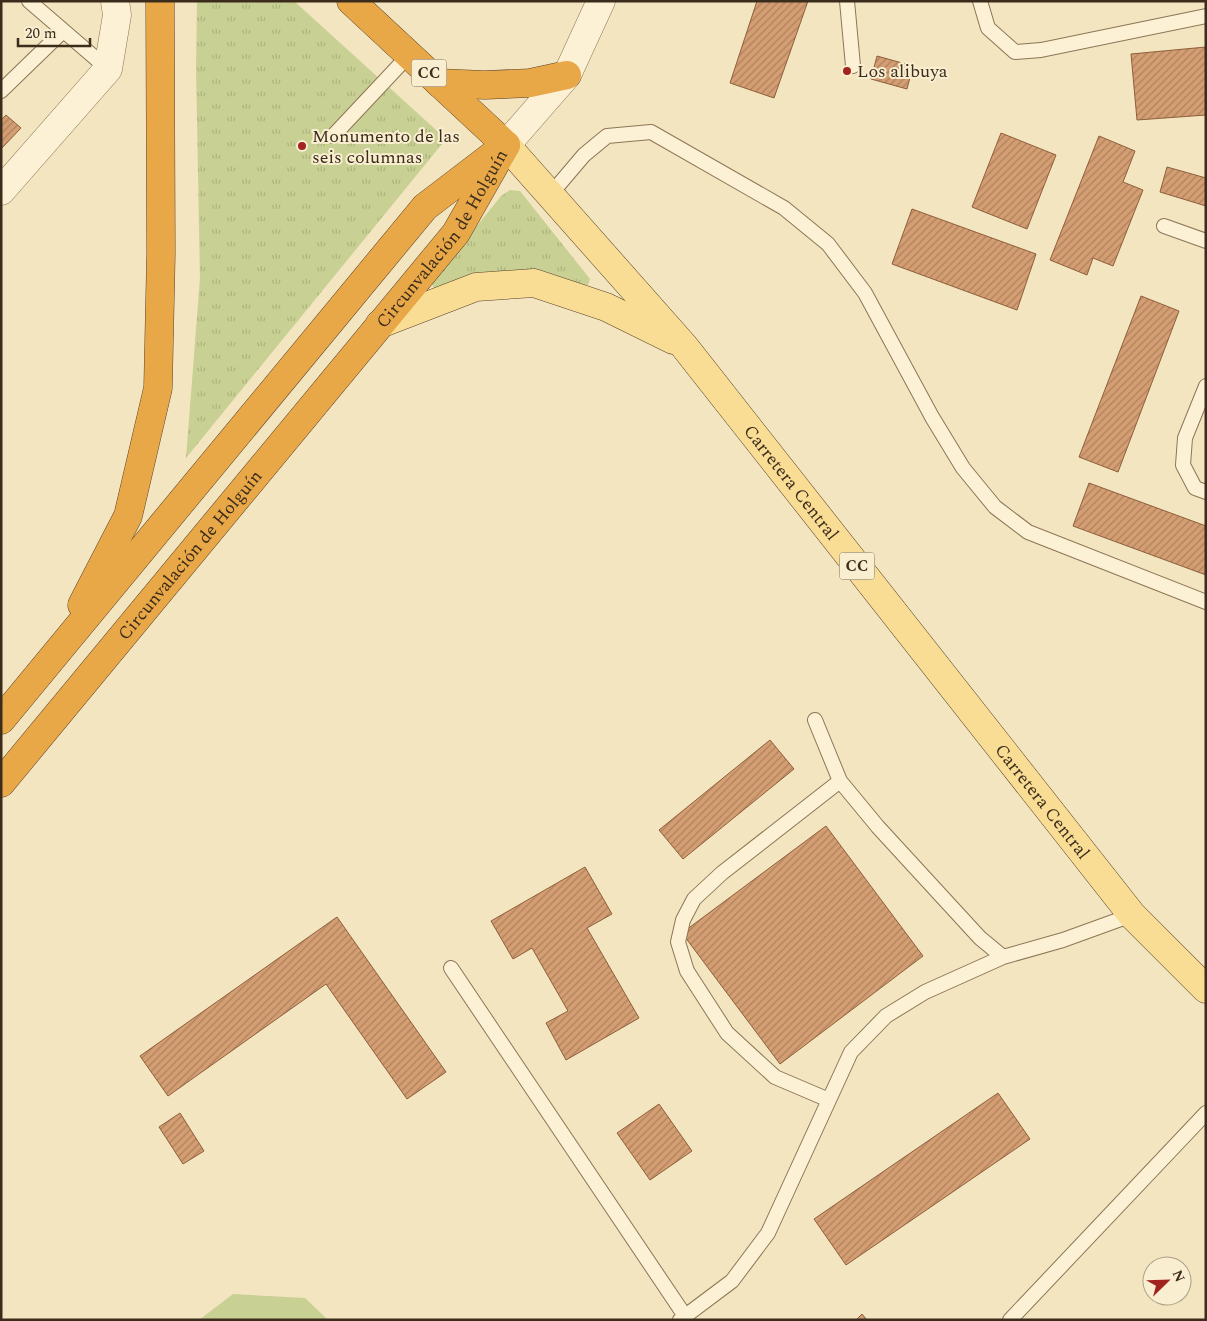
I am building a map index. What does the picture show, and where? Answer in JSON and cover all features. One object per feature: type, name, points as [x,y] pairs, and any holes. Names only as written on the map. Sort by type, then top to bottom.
[{"type":"highway","points":[[55,655],[128,516],[158,388],[161,253],[160,1]]},
{"type":"highway","name":"Carretera Central","points":[[351,1],[506,145]]},
{"type":"highway","points":[[439,83],[485,86],[530,83],[567,75]]},
{"type":"highway","name":"Circunvalación de Holguín","points":[[1,720],[425,207],[506,145]]},
{"type":"highway","name":"Circunvalación de Holguín","points":[[1,783],[456,233],[506,145]]},
{"type":"main road","name":"Carretera Central","points":[[506,145],[684,346],[1132,915],[1206,989]]},
{"type":"main road","points":[[380,324],[476,287],[534,283],[606,307],[684,346]]},
{"type":"street","points":[[1,191],[108,70],[116,14],[115,1]]},
{"type":"street","points":[[506,145],[567,75],[601,1]]},
{"type":"lane","points":[[29,1],[108,70]]},
{"type":"lane","points":[[846,1],[853,66]]},
{"type":"lane","points":[[980,1],[988,28],[1014,52],[1041,50],[1206,16]]},
{"type":"lane","points":[[1,91],[64,31]]},
{"type":"lane","points":[[333,136],[409,55]]},
{"type":"lane","points":[[550,195],[584,156],[607,136],[651,132],[784,208],[828,244],[865,293],[932,417],[963,468],[995,507],[1028,532],[1206,602]]},
{"type":"lane","points":[[1164,226],[1206,242]]},
{"type":"lane","points":[[1206,386],[1185,438],[1183,465],[1195,488],[1206,492]]},
{"type":"lane","points":[[815,720],[840,781],[878,827],[980,938],[1003,957]]},
{"type":"lane","points":[[830,1100],[775,1077],[727,1033],[687,971],[678,942],[683,920],[694,898],[722,872],[840,781]]},
{"type":"lane","points":[[451,968],[683,1318],[732,1281],[768,1233],[851,1052],[886,1016],[925,992],[1003,957],[1063,940],[1132,915]]},
{"type":"lane","points":[[1010,1320],[1206,1113]]},
{"type":"green space","points":[[197,1],[294,1],[446,139],[186,458],[200,278],[196,68]]},
{"type":"green space","points":[[510,190],[520,191],[590,279],[588,285],[434,288],[431,283],[501,196]]},
{"type":"green space","points":[[233,1294],[305,1298],[328,1320],[199,1320]]},
{"type":"building","points":[[757,1],[808,1],[774,98],[730,83]]},
{"type":"building","points":[[1206,47],[1206,115],[1137,120],[1131,54]]},
{"type":"building","points":[[877,56],[913,66],[907,89],[871,79]]},
{"type":"building","points":[[6,115],[21,128],[1,149],[1,120]]},
{"type":"building","points":[[1001,133],[1056,155],[1027,229],[972,207]]},
{"type":"building","points":[[1099,136],[1135,151],[1123,182],[1143,190],[1113,266],[1093,258],[1087,275],[1050,260]]},
{"type":"building","points":[[1167,167],[1206,178],[1206,206],[1160,192]]},
{"type":"building","points":[[912,209],[1036,254],[1017,310],[892,264]]},
{"type":"building","points":[[1141,296],[1179,311],[1118,472],[1079,457]]},
{"type":"building","points":[[1089,483],[1206,526],[1206,575],[1073,526]]},
{"type":"building","points":[[770,740],[794,769],[683,859],[659,830]]},
{"type":"building","points":[[826,826],[923,956],[780,1064],[682,933]]},
{"type":"building","points":[[585,867],[612,914],[587,928],[639,1018],[566,1060],[546,1023],[568,1011],[532,948],[513,959],[491,921]]},
{"type":"building","points":[[337,917],[446,1072],[407,1099],[326,984],[168,1096],[140,1056]]},
{"type":"building","points":[[998,1093],[1030,1139],[846,1265],[814,1219]]},
{"type":"building","points":[[659,1104],[692,1151],[650,1180],[617,1133]]},
{"type":"building","points":[[180,1113],[204,1151],[183,1164],[159,1127]]},
{"type":"building","points":[[862,1314],[867,1320],[856,1320]]},
{"type":"place","name":"Los alibuya","points":[[847,71]]},
{"type":"place","name":"Monumento de las seis columnas","points":[[302,146]]}]
